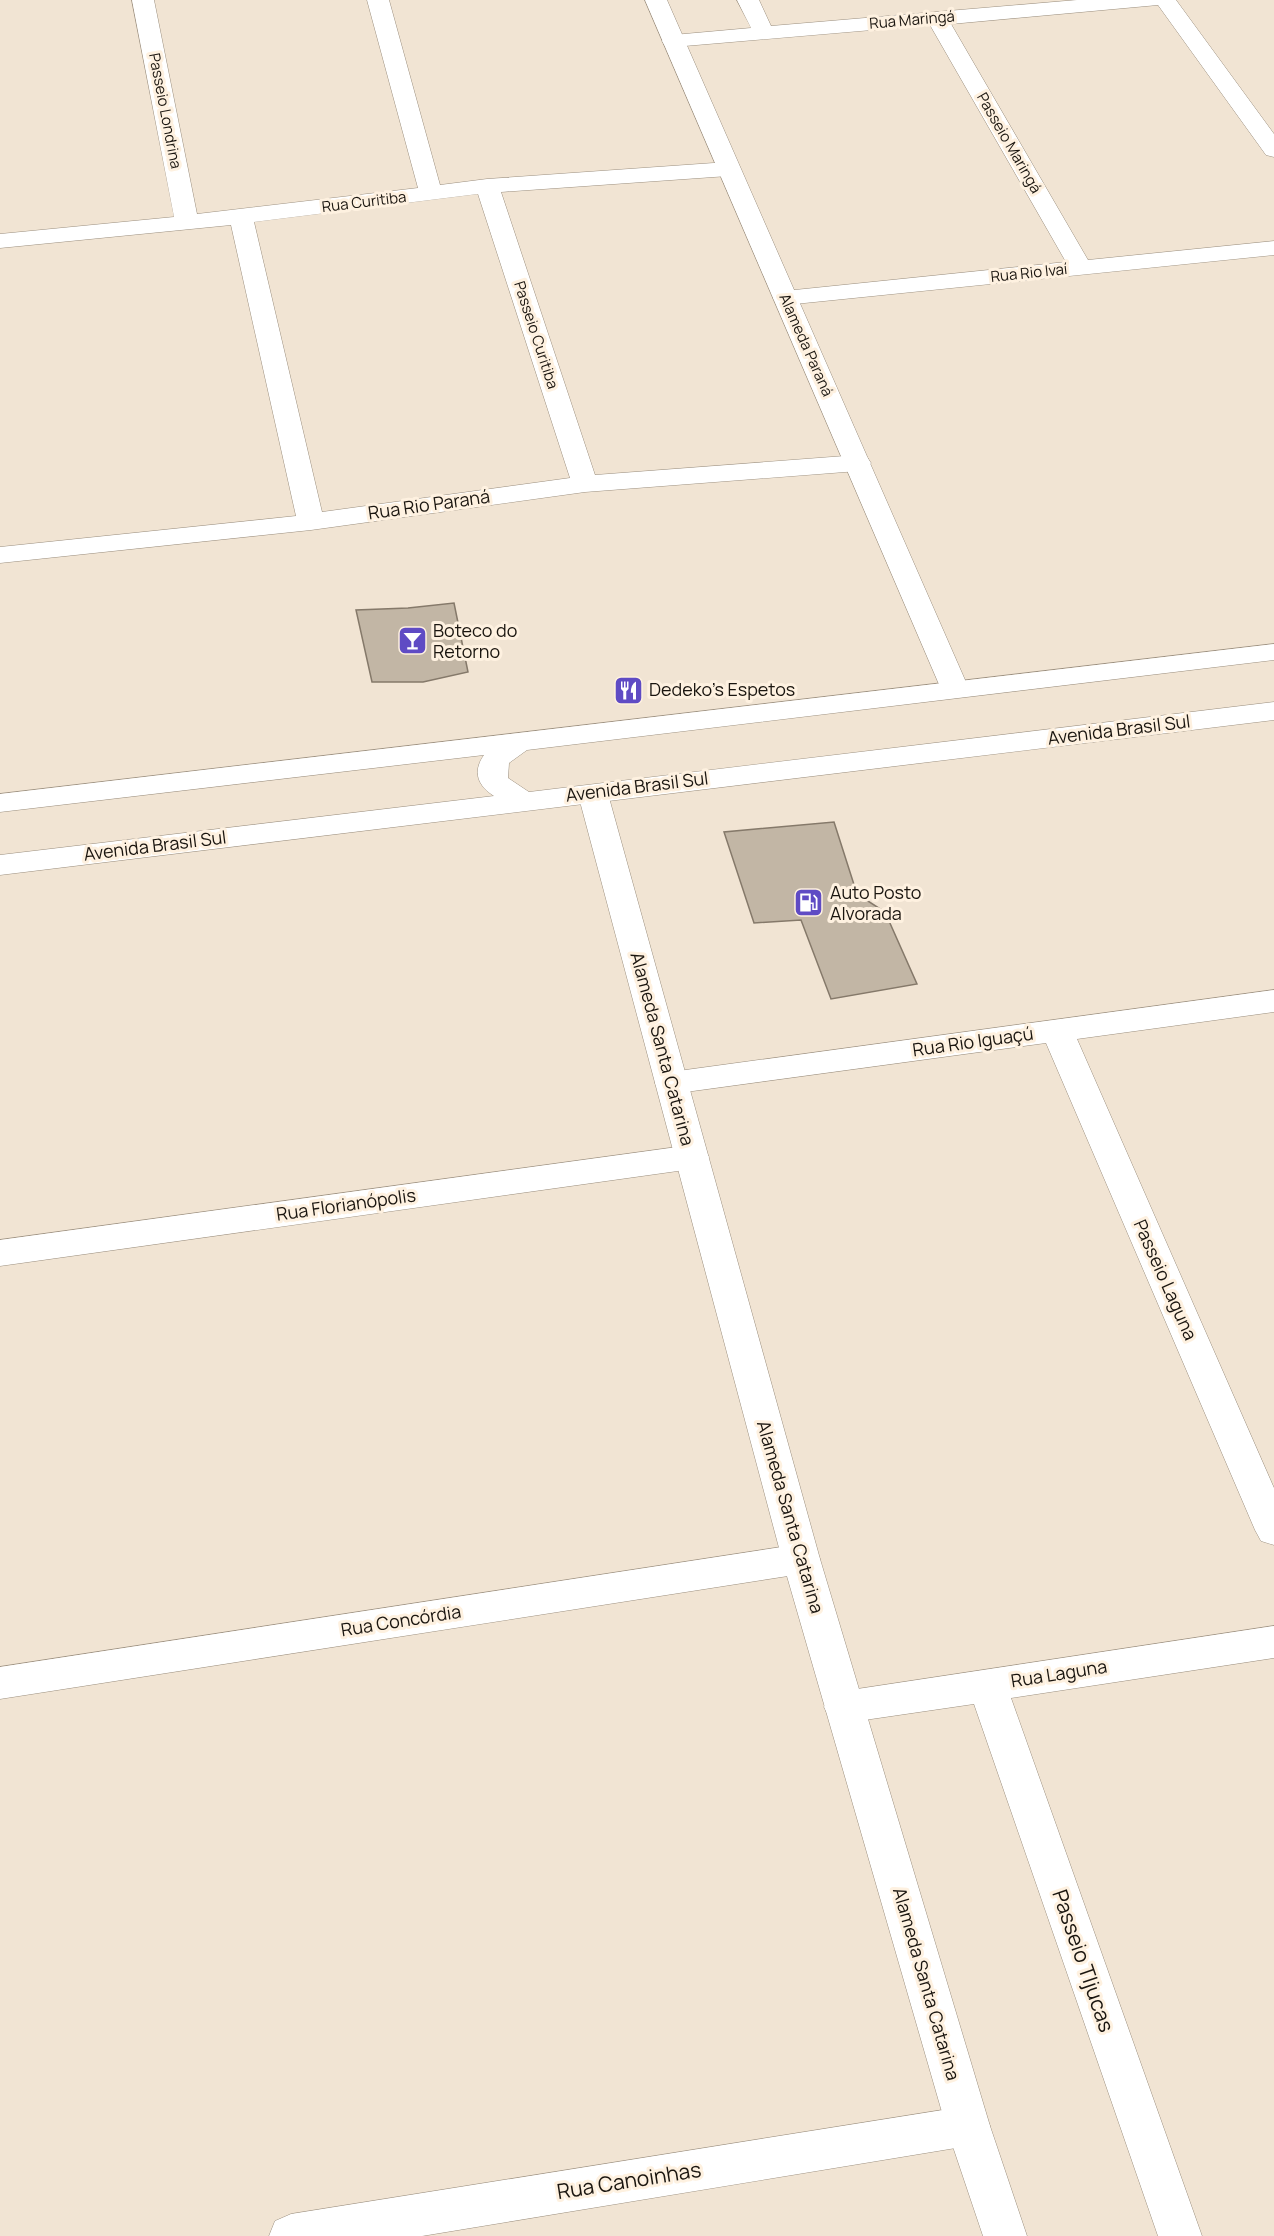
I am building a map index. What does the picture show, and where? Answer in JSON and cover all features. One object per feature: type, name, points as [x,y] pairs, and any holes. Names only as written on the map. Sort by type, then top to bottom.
[{"type":"street","name":"Passeio Londrina","points":[[143,0],[187,223]]},
{"type":"street","points":[[378,0],[431,193]]},
{"type":"street","name":"Alameda Paraná","points":[[656,0],[955,689]]},
{"type":"street","points":[[748,0],[764,33]]},
{"type":"street","name":"Rua Maringá","points":[[673,41],[937,18],[1063,4],[1151,0]]},
{"type":"street","points":[[1165,0],[1274,150]]},
{"type":"street","name":"Passeio Maringá","points":[[937,18],[1081,268]]},
{"type":"street","name":"Rua Curitiba","points":[[0,241],[241,217],[487,186],[728,169]]},
{"type":"street","name":"Passeio Curitiba","points":[[487,186],[585,483]]},
{"type":"street","points":[[241,217],[312,522]]},
{"type":"street","name":"Rua Rio Ivaí","points":[[785,298],[1274,248]]},
{"type":"street","name":"Rua Rio Paraná","points":[[1,546],[312,522],[585,483],[858,463]]},
{"type":"street","points":[[0,803],[1274,652]]},
{"type":"street","name":"Avenida Brasil Sul","points":[[0,865],[1274,711]]},
{"type":"street","points":[[520,741],[495,760],[493,782],[523,801]]},
{"type":"street","name":"Alameda Santa Catarina","points":[[593,794],[801,1559],[968,2126],[1005,2236]]},
{"type":"street","name":"Rua Rio Iguaçú","points":[[671,1083],[1274,1001]]},
{"type":"street","name":"Passeio Laguna","points":[[1057,1031],[1274,1530]]},
{"type":"street","name":"Rua Florianópolis","points":[[0,1253],[692,1157]]},
{"type":"street","name":"Rua Concórdia","points":[[0,1683],[801,1559]]},
{"type":"street","name":"Rua Laguna","points":[[844,1707],[1274,1642]]},
{"type":"street","name":"Passeio TIjucas","points":[[987,1685],[1180,2236]]},
{"type":"street","name":"Rua Canoinhas","points":[[291,2236],[968,2126]]},
{"type":"building","name":"Boteco do Retorno","points":[[454,603],[468,672],[423,682],[372,682],[356,610]]},
{"type":"building","name":"Auto Posto Alvorada","points":[[834,822],[857,894],[885,912],[917,984],[831,999],[801,920],[754,923],[724,832]]},
{"type":"place","name":"Boteco do Retorno","points":[[412,641]]},
{"type":"place","name":"Dedeko's Espetos","points":[[628,690]]},
{"type":"place","name":"Auto Posto Alvorada","points":[[809,903]]}]
